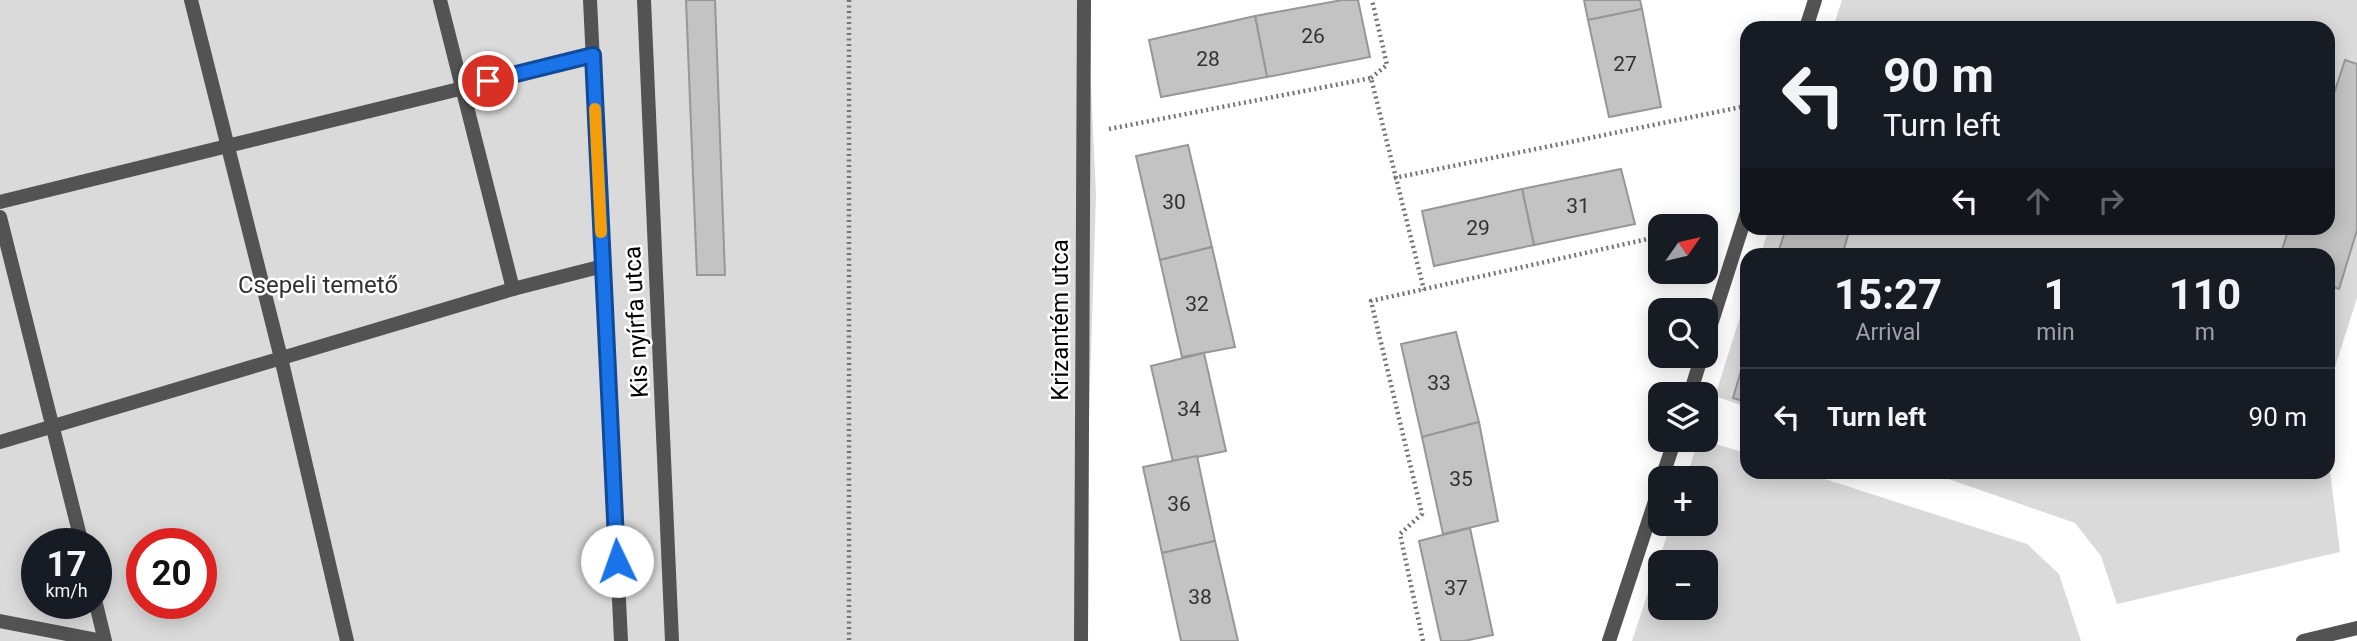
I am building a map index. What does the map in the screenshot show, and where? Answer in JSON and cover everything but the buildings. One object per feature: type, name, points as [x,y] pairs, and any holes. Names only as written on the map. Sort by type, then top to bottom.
[{"type":"street","points":[[191,0],[281,358],[347,641]]},
{"type":"street","points":[[440,0],[513,289]]},
{"type":"street","points":[[590,0],[621,641]]},
{"type":"street","name":"Kis nyírfa utca","points":[[644,0],[673,641]]},
{"type":"street","name":"Krizantém utca","points":[[1081,641],[1084,0]]},
{"type":"street","points":[[1808,21],[1815,0]]},
{"type":"street","points":[[0,202],[593,55]]},
{"type":"street","points":[[0,217],[78,528]]},
{"type":"street","points":[[1718,302],[1740,234]]},
{"type":"street","points":[[0,442],[513,289],[603,266]]},
{"type":"street","points":[[1609,641],[1648,522]]},
{"type":"street","points":[[0,621],[104,641],[99,619]]},
{"type":"street","points":[[2303,641],[2357,628]]},
{"type":"path","points":[[849,0],[849,641]]},
{"type":"path","points":[[1084,134],[1371,78],[1387,65],[1372,0]]},
{"type":"path","points":[[1371,78],[1424,290]]},
{"type":"path","points":[[1394,178],[1740,107]]},
{"type":"path","points":[[1423,641],[1400,534],[1422,514],[1371,301],[1648,239]]},
{"type":"green space","name":"Csepeli temető","points":[[0,0],[1087,0],[1096,194],[1082,641],[0,641]]},
{"type":"green space","points":[[1842,0],[2357,0],[2357,298],[2335,367],[2335,248],[1763,248],[1767,235],[2335,235],[2335,21],[1835,21]]},
{"type":"green space","points":[[1740,317],[1740,405],[1718,397],[1718,387]]},
{"type":"green space","points":[[1718,445],[1740,451],[1740,479],[1825,479],[2027,544],[2059,574],[2081,641],[1632,641],[1648,593],[1648,620],[1718,620],[1718,550],[1662,550],[1667,536],[1718,536],[1718,466],[1690,466],[1695,452],[1718,452]]},
{"type":"green space","points":[[1948,479],[2331,479],[2340,552],[2117,604],[2101,556],[2075,523]]},
{"type":"slow traffic","points":[[595,109],[601,232]]},
{"type":"route","points":[[488,81],[593,55],[617,561]]}]
